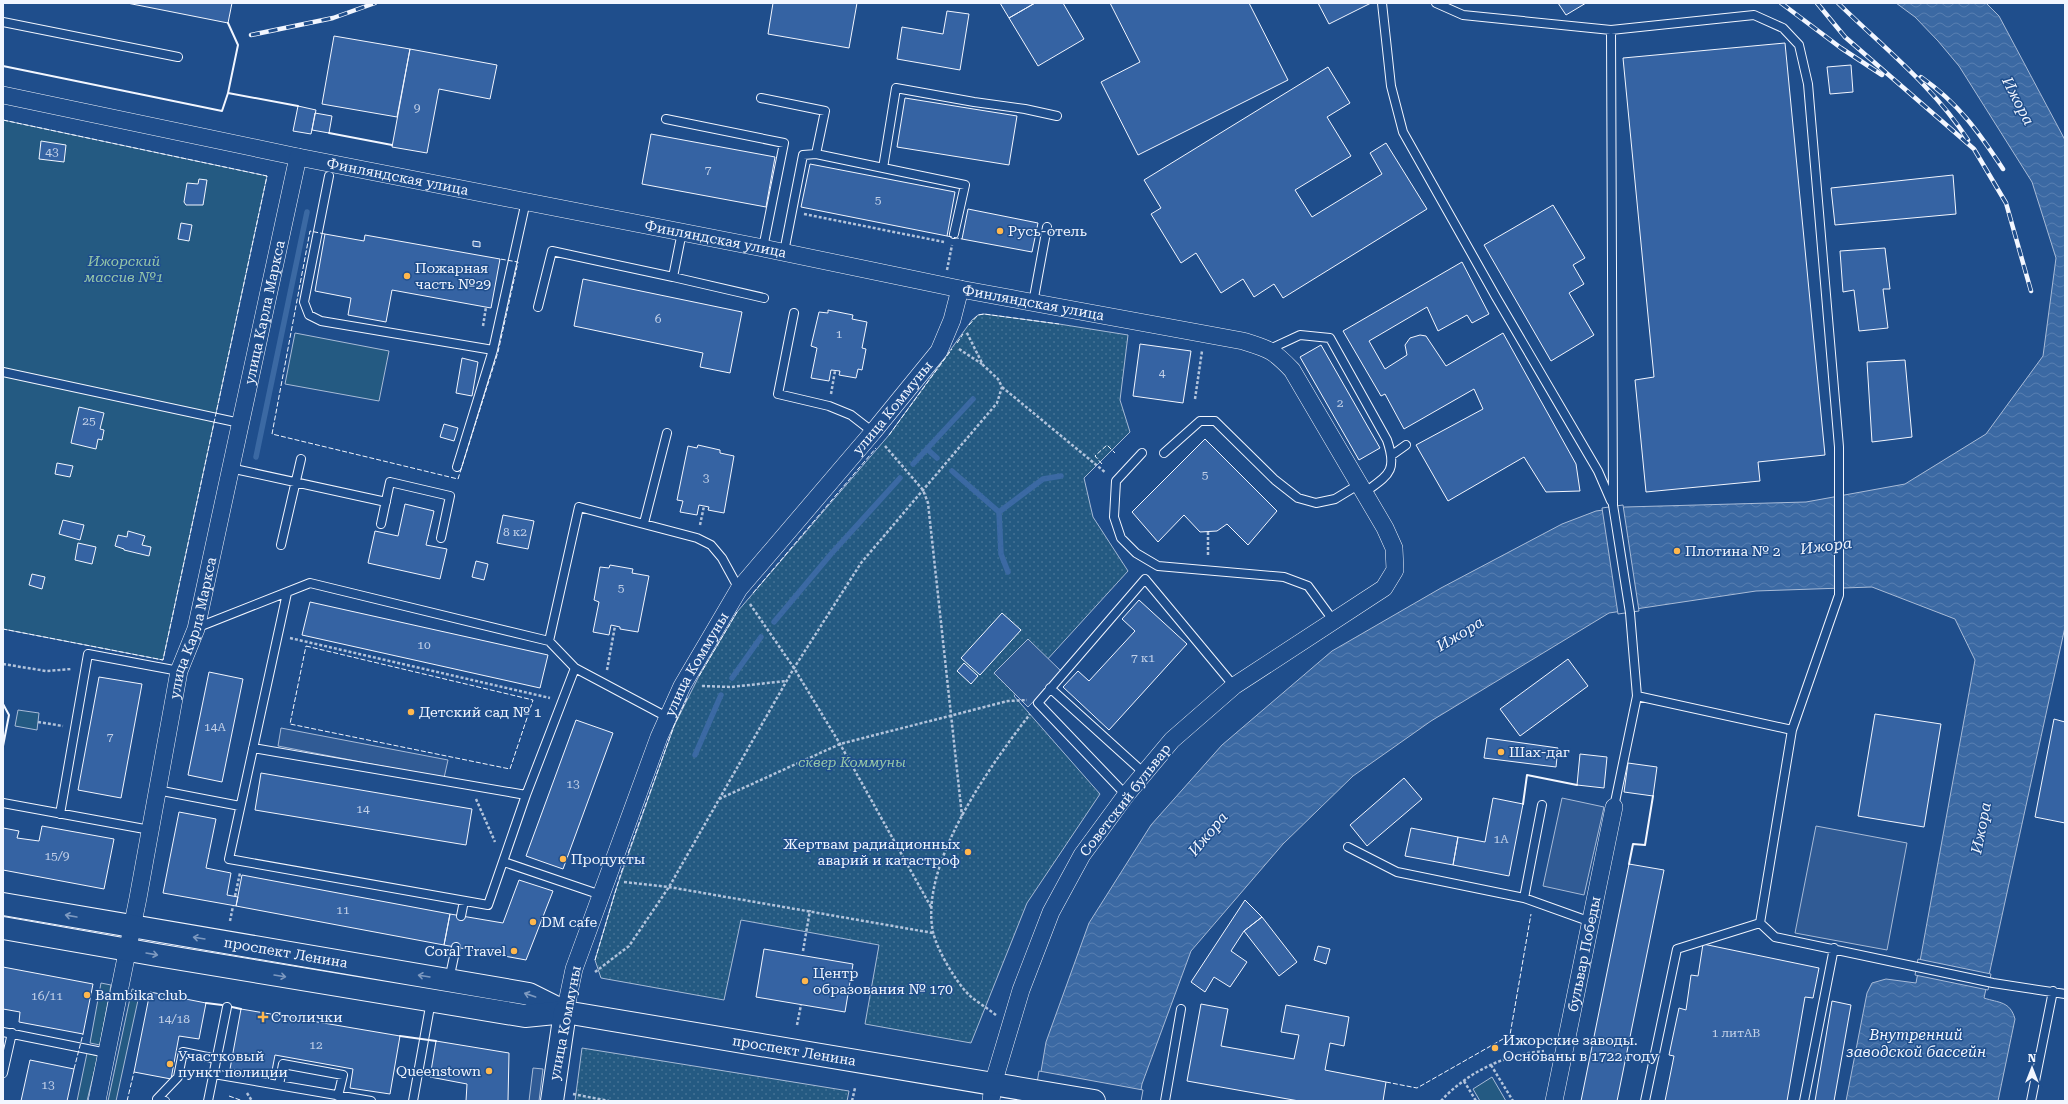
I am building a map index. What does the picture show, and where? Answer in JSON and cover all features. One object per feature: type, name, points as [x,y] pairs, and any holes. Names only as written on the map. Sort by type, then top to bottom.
[{"type":"main road","name":"проспект Ленина","points":[[3,904],[529,994],[564,1012]]},
{"type":"main road","name":"проспект Ленина","points":[[3,928],[524,1016],[564,1012],[992,1092],[1024,1089],[1094,1101]]},
{"type":"main road","name":"улица Коммуны","points":[[559,1097],[564,1012]]},
{"type":"street","name":"Финляндская улица","points":[[3,95],[298,157],[784,252],[960,289],[1243,341],[1270,349],[1292,370],[1361,489]]},
{"type":"street","name":"улица Карла Маркса","points":[[97,1101],[128,950],[179,671],[196,629],[298,157]]},
{"type":"street","name":"улица Коммуны","points":[[564,1012],[574,970],[604,887],[667,717],[682,686],[739,589],[873,432],[939,351],[952,320],[960,289]]},
{"type":"street","name":"Советский бульвар","points":[[992,1092],[1021,990],[1051,912],[1082,855],[1126,795],[1172,740],[1234,686],[1384,588],[1395,570],[1394,548],[1385,528],[1361,489]]},
{"type":"street","name":"бульвар Победы","points":[[1554,1101],[1614,807]]},
{"type":"lane","points":[[1382,3],[1391,86],[1403,132],[1496,297],[1598,471],[1613,505]]},
{"type":"lane","points":[[1436,3],[1463,15],[1611,30],[1754,15],[1782,28],[1799,45],[1808,84],[1838,439],[1839,595],[1792,730],[1760,923]]},
{"type":"lane","points":[[3,22],[178,57]]},
{"type":"lane","points":[[1611,30],[1613,505],[1630,613],[1637,696],[1614,807]]},
{"type":"lane","points":[[883,168],[896,88],[974,102],[1025,109],[1057,116]]},
{"type":"lane","points":[[761,98],[825,111],[816,154]]},
{"type":"lane","points":[[666,119],[784,143],[763,248]]},
{"type":"lane","points":[[784,252],[803,155],[816,154],[965,185],[954,234]]},
{"type":"lane","points":[[329,176],[304,302],[310,315],[321,320],[493,350]]},
{"type":"lane","points":[[458,468],[493,350],[526,201]]},
{"type":"lane","points":[[1033,303],[1046,227]]},
{"type":"lane","points":[[673,277],[682,232]]},
{"type":"lane","points":[[538,307],[552,251],[764,298]]},
{"type":"lane","points":[[794,313],[778,394],[829,406],[851,415],[873,432]]},
{"type":"lane","points":[[1164,454],[1200,421],[1215,421],[1275,480],[1298,498],[1316,503],[1361,489],[1387,477],[1392,468],[1392,455],[1387,440],[1330,338],[1300,335],[1270,349]]},
{"type":"lane","points":[[3,372],[240,423]]},
{"type":"lane","points":[[644,523],[667,433]]},
{"type":"lane","points":[[1392,455],[1406,445]]},
{"type":"lane","points":[[1142,453],[1116,480],[1114,517],[1121,538],[1136,553],[1158,566],[1284,576],[1308,586],[1333,620]]},
{"type":"lane","points":[[281,545],[301,459]]},
{"type":"lane","points":[[230,468],[386,502]]},
{"type":"lane","points":[[381,524],[390,482],[450,496],[441,538]]},
{"type":"lane","points":[[550,641],[579,507],[697,538],[711,545],[722,558],[739,589]]},
{"type":"lane","points":[[1126,795],[1038,703],[1144,579],[1234,686]]},
{"type":"lane","points":[[196,629],[310,583],[550,641],[575,668],[667,717]]},
{"type":"lane","points":[[287,593],[229,859],[488,906],[526,795],[575,668]]},
{"type":"lane","points":[[60,814],[88,654],[179,671]]},
{"type":"lane","points":[[1050,688],[1144,774]]},
{"type":"lane","points":[[1637,696],[1792,730]]},
{"type":"lane","points":[[253,748],[526,795]]},
{"type":"lane","points":[[157,790],[240,806]]},
{"type":"lane","points":[[3,803],[150,830]]},
{"type":"lane","points":[[1524,898],[1542,806]]},
{"type":"lane","points":[[1348,847],[1397,872],[1524,898],[1591,922]]},
{"type":"lane","points":[[504,862],[604,887]]},
{"type":"lane","points":[[461,916],[464,901]]},
{"type":"lane","points":[[1760,923],[1775,937],[1834,948],[1993,983],[2065,994]]},
{"type":"lane","points":[[1645,1101],[1677,949],[1760,923]]},
{"type":"lane","points":[[449,980],[456,947]]},
{"type":"lane","points":[[1804,1101],[1834,948]]},
{"type":"lane","points":[[2031,1101],[2053,991]]},
{"type":"lane","points":[[413,1101],[431,1000]]},
{"type":"lane","points":[[208,1101],[228,1007]]},
{"type":"lane","points":[[1165,1101],[1181,1009]]},
{"type":"lane","points":[[3,1032],[107,1053]]},
{"type":"lane","points":[[3,1073],[12,1034]]},
{"type":"lane","points":[[165,1101],[157,1099],[178,1077],[183,1052],[217,1059]]},
{"type":"lane","points":[[279,1085],[283,1064],[343,1075],[338,1096]]},
{"type":"lane","points":[[214,1074],[371,1101]]},
{"type":"path","points":[[792,212],[952,244],[947,270]]},
{"type":"path","points":[[964,328],[983,365]]},
{"type":"path","points":[[1195,399],[1204,334]]},
{"type":"path","points":[[958,348],[983,365],[998,379],[1002,387],[1116,480]]},
{"type":"path","points":[[829,406],[835,371]]},
{"type":"path","points":[[595,972],[629,946],[669,887],[794,668],[861,562],[997,403],[1002,387]]},
{"type":"path","points":[[873,432],[923,490],[928,503],[962,817]]},
{"type":"path","points":[[697,538],[704,506]]},
{"type":"path","points":[[1208,532],[1208,549]]},
{"type":"path","points":[[739,589],[794,668],[840,744],[931,907]]},
{"type":"path","points":[[604,683],[616,626]]},
{"type":"path","points":[[278,635],[563,701]]},
{"type":"path","points":[[3,664],[46,671],[86,668]]},
{"type":"path","points":[[682,686],[731,687],[787,681]]},
{"type":"path","points":[[719,800],[840,744],[1008,701],[1025,700],[1038,703],[1001,752],[962,817],[936,876],[931,907],[933,932],[941,956],[968,994],[996,1015]]},
{"type":"path","points":[[38,722],[75,729]]},
{"type":"path","points":[[470,786],[504,862]]},
{"type":"path","points":[[235,896],[242,861]]},
{"type":"path","points":[[604,887],[669,887],[933,932]]},
{"type":"path","points":[[230,921],[233,906]]},
{"type":"path","points":[[803,952],[810,910]]},
{"type":"path","points":[[798,1025],[801,1005]]},
{"type":"path","points":[[1441,1101],[1448,1093],[1464,1081],[1491,1065],[1506,1058],[1524,1053],[1544,1051]]},
{"type":"path","points":[[1491,1065],[1513,1101]]},
{"type":"path","points":[[1464,1081],[1476,1101]]},
{"type":"path","points":[[852,1101],[854,1088]]},
{"type":"path","points":[[559,1097],[609,1101]]},
{"type":"green space","name":"Ижорский массив №1","points":[[3,120],[267,176],[163,660],[3,629]]},
{"type":"green space","name":"сквер Коммуны","points":[[984,314],[1128,335],[1120,400],[1130,432],[1084,478],[1093,517],[1128,571],[1014,696],[1100,794],[1027,903],[971,1043],[865,1024],[879,945],[741,920],[724,1000],[601,978],[595,960],[615,892],[674,726],[699,676],[737,612],[889,435],[972,320],[978,315]]},
{"type":"green space","points":[[295,333],[389,351],[379,401],[285,384]]},
{"type":"green space","points":[[18,710],[39,713],[37,730],[15,726]]},
{"type":"green space","points":[[101,983],[111,985],[100,1045],[90,1043]]},
{"type":"green space","points":[[132,989],[140,991],[116,1101],[108,1101]]},
{"type":"green space","points":[[582,1048],[849,1091],[847,1101],[575,1101]]},
{"type":"green space","points":[[87,1053],[98,1056],[87,1101],[77,1101]]},
{"type":"green space","points":[[1492,1077],[1506,1101],[1480,1101],[1473,1089]]},
{"type":"shaded area","points":[[1028,639],[1062,672],[1028,707],[994,673]]},
{"type":"shaded area","points":[[281,728],[448,760],[444,778],[278,746]]},
{"type":"shaded area","points":[[1562,798],[1604,807],[1584,895],[1543,886]]},
{"type":"shaded area","points":[[1816,826],[1907,843],[1887,950],[1795,933]]},
{"type":"shaded area","points":[[533,1068],[543,1069],[539,1101],[529,1101]]},
{"type":"water","points":[[1896,3],[1986,3],[1999,16],[2065,140],[2065,627],[1984,998],[2007,1006],[2013,1013],[2015,1019],[1998,1101],[1846,1101],[1867,993],[1872,983],[1886,979],[1916,983],[1975,660],[1955,619],[1872,587],[1756,591],[1609,613],[1431,721],[1353,776],[1283,844],[1191,951],[1142,1084],[1139,1101],[1036,1101],[1046,1042],[1089,923],[1151,825],[1222,745],[1332,651],[1441,588],[1562,524],[1596,511],[1625,507],[1806,502],[1905,484],[1986,434],[2043,356],[2056,258],[2032,182],[1959,66],[1915,17]]},
{"type":"pier","points":[[1623,505],[1639,611],[1618,614],[1602,508]]},
{"type":"pier","points":[[1918,959],[1991,974],[1988,990],[1915,975]]},
{"type":"pier","points":[[1039,1071],[1143,1090],[1141,1101],[1034,1101]]},
{"type":"building","points":[[127,3],[232,3],[228,23]]},
{"type":"building","points":[[773,3],[857,3],[849,48],[768,34]]},
{"type":"building","points":[[1000,3],[1035,3],[1009,18]]},
{"type":"building","points":[[1035,3],[1063,3],[1084,39],[1038,66],[1009,18]]},
{"type":"building","points":[[1110,3],[1249,3],[1288,80],[1138,155],[1101,82],[1140,62]]},
{"type":"building","points":[[1318,3],[1371,3],[1329,24]]},
{"type":"building","points":[[1558,3],[1586,3],[1566,15]]},
{"type":"building","points":[[947,11],[969,14],[960,70],[897,59],[902,27],[943,34]]},
{"type":"building","points":[[334,36],[410,49],[397,117],[322,104]]},
{"type":"building","points":[[1785,43],[1825,455],[1758,462],[1760,481],[1646,492],[1635,380],[1654,377],[1623,58]]},
{"type":"building","points":[[410,49],[497,65],[490,99],[439,89],[427,153],[392,147]]},
{"type":"building","points":[[1851,65],[1853,92],[1830,94],[1827,67]]},
{"type":"building","points":[[1328,67],[1350,103],[1327,117],[1351,156],[1295,190],[1312,217],[1382,174],[1370,153],[1386,143],[1427,209],[1283,298],[1274,284],[1254,297],[1243,279],[1221,293],[1196,253],[1181,263],[1151,214],[1161,208],[1144,180]]},
{"type":"building","points":[[905,98],[1017,116],[1009,165],[897,147]]},
{"type":"building","points":[[298,106],[316,110],[311,134],[293,131]]},
{"type":"building","points":[[315,113],[332,116],[329,133],[312,130]]},
{"type":"building","points":[[651,134],[775,157],[766,207],[642,184]]},
{"type":"building","points":[[41,141],[66,145],[64,162],[39,159]]},
{"type":"building","points":[[810,164],[955,192],[947,236],[801,207]]},
{"type":"building","points":[[1953,175],[1956,214],[1835,225],[1831,188]]},
{"type":"building","points":[[199,179],[207,180],[203,205],[186,205],[184,202],[187,183],[198,184]]},
{"type":"building","points":[[1553,205],[1585,258],[1573,265],[1584,284],[1569,293],[1594,335],[1551,361],[1484,245]]},
{"type":"building","name":"Русь-отель","points":[[968,209],[1038,223],[1032,252],[962,239]]},
{"type":"building","points":[[181,223],[192,225],[189,241],[178,239]]},
{"type":"building","name":"Пожарная часть №29","points":[[325,234],[364,241],[365,235],[500,259],[491,308],[392,290],[386,322],[348,315],[351,298],[315,291]]},
{"type":"building","points":[[473,241],[480,242],[480,247],[473,246]]},
{"type":"building","points":[[1885,248],[1890,289],[1883,289],[1888,328],[1859,331],[1854,290],[1843,292],[1840,251]]},
{"type":"building","points":[[1462,262],[1489,314],[1472,323],[1467,315],[1438,331],[1427,307],[1369,341],[1385,369],[1407,355],[1405,345],[1410,338],[1420,335],[1426,336],[1446,366],[1503,333],[1576,464],[1580,491],[1546,492],[1524,457],[1448,501],[1416,445],[1483,409],[1474,389],[1404,429],[1385,394],[1381,396],[1343,331]]},
{"type":"building","points":[[583,279],[742,312],[730,373],[700,367],[703,353],[574,326]]},
{"type":"building","points":[[828,310],[853,315],[852,319],[867,322],[862,348],[866,349],[862,370],[858,369],[856,378],[839,375],[840,371],[831,370],[829,381],[811,378],[817,348],[811,346],[819,312],[828,313]]},
{"type":"building","points":[[1140,344],[1191,351],[1183,403],[1133,396]]},
{"type":"building","points":[[1321,345],[1380,448],[1359,460],[1300,357]]},
{"type":"building","points":[[462,358],[478,362],[472,396],[456,393]]},
{"type":"building","points":[[1905,360],[1912,437],[1872,442],[1867,362]]},
{"type":"building","points":[[79,407],[104,413],[100,429],[104,430],[102,440],[98,439],[96,449],[71,443]]},
{"type":"building","points":[[444,424],[458,428],[454,441],[440,437]]},
{"type":"building","points":[[1205,439],[1277,511],[1248,545],[1227,524],[1217,531],[1200,532],[1184,515],[1158,542],[1132,512]]},
{"type":"building","points":[[698,445],[720,450],[720,453],[734,456],[724,513],[708,510],[709,507],[699,505],[697,515],[680,512],[683,501],[677,500],[688,446],[697,448]]},
{"type":"building","points":[[57,463],[73,466],[70,477],[55,474]]},
{"type":"building","points":[[405,504],[434,511],[426,545],[447,549],[440,579],[368,563],[375,531],[398,536]]},
{"type":"building","points":[[503,515],[534,521],[528,549],[497,543]]},
{"type":"building","points":[[63,520],[84,525],[80,540],[59,534]]},
{"type":"building","points":[[128,531],[145,536],[142,545],[151,547],[149,556],[124,550],[115,546],[118,535],[127,537]]},
{"type":"building","points":[[78,543],[96,547],[92,564],[75,560]]},
{"type":"building","points":[[476,561],[488,564],[484,580],[472,577]]},
{"type":"building","points":[[610,565],[633,569],[632,573],[649,576],[638,632],[620,629],[620,627],[611,625],[609,635],[593,632],[599,602],[594,600],[600,567],[609,568]]},
{"type":"building","points":[[32,574],[45,577],[42,589],[29,585]]},
{"type":"building","points":[[1139,600],[1187,644],[1109,730],[1063,687],[1078,671],[1089,681],[1135,631],[1122,619]]},
{"type":"building","points":[[310,602],[548,655],[540,688],[302,635]]},
{"type":"building","points":[[1002,613],[1021,630],[980,675],[961,658]]},
{"type":"building","points":[[1568,659],[1588,686],[1520,736],[1500,709]]},
{"type":"building","points":[[964,663],[978,676],[971,684],[957,671]]},
{"type":"building","points":[[209,672],[243,679],[222,782],[188,775]]},
{"type":"building","points":[[99,677],[142,684],[121,798],[78,790]]},
{"type":"building","points":[[1875,714],[1941,724],[1924,827],[1858,816]]},
{"type":"building","points":[[2054,719],[2065,722],[2065,823],[2035,817]]},
{"type":"building","points":[[576,720],[613,733],[563,869],[526,856]]},
{"type":"building","points":[[1487,738],[1558,748],[1556,767],[1484,758]]},
{"type":"building","points":[[1580,754],[1607,757],[1604,788],[1577,785]]},
{"type":"building","points":[[1628,763],[1657,767],[1653,796],[1624,792]]},
{"type":"building","points":[[261,773],[472,809],[466,845],[255,810]]},
{"type":"building","points":[[1404,778],[1422,799],[1367,846],[1350,825]]},
{"type":"building","points":[[1493,798],[1523,804],[1509,876],[1453,865],[1458,837],[1485,842]]},
{"type":"building","points":[[179,812],[216,819],[206,868],[231,873],[227,895],[238,897],[236,906],[163,893]]},
{"type":"building","points":[[42,826],[114,839],[104,889],[3,870],[3,828],[19,831],[17,838],[39,841]]},
{"type":"building","points":[[1411,828],[1458,837],[1453,865],[1405,856]]},
{"type":"building","points":[[1629,864],[1664,870],[1617,1101],[1581,1101]]},
{"type":"building","points":[[242,875],[450,914],[444,945],[236,906]]},
{"type":"building","points":[[519,880],[553,891],[526,960],[444,945],[450,914],[503,923]]},
{"type":"building","points":[[1245,900],[1262,917],[1244,931],[1231,951],[1247,962],[1230,987],[1214,977],[1205,992],[1191,982]]},
{"type":"building","points":[[1262,917],[1297,962],[1279,976],[1244,931]]},
{"type":"building","points":[[1703,944],[1819,968],[1813,998],[1805,997],[1787,1101],[1665,1101],[1674,1056],[1669,1055],[1679,1008],[1686,1010],[1691,975],[1698,976]]},
{"type":"building","points":[[1318,946],[1330,949],[1326,964],[1314,960]]},
{"type":"building","name":"Центр образования № 170","points":[[764,949],[853,964],[845,1012],[756,997]]},
{"type":"building","points":[[3,967],[93,984],[83,1034],[19,1022],[20,1012],[3,1009]]},
{"type":"building","points":[[150,992],[206,1003],[199,1039],[179,1036],[171,1079],[134,1072]]},
{"type":"building","points":[[1832,1001],[1851,1005],[1834,1101],[1815,1101]]},
{"type":"building","points":[[1201,1004],[1228,1009],[1221,1046],[1294,1059],[1299,1035],[1281,1032],[1286,1005],[1349,1017],[1344,1046],[1330,1043],[1325,1070],[1386,1082],[1383,1101],[1299,1101],[1187,1081]]},
{"type":"building","points":[[241,1009],[400,1036],[390,1094],[350,1088],[353,1069],[275,1055],[271,1076],[230,1069]]},
{"type":"building","points":[[436,1041],[509,1053],[508,1101],[466,1101],[467,1084],[430,1077]]},
{"type":"building","points":[[30,1060],[74,1069],[67,1101],[21,1101]]},
{"type":"waterway","points":[[256,457],[307,212]]},
{"type":"waterway","points":[[913,464],[973,399]]},
{"type":"waterway","points":[[927,449],[937,458]]},
{"type":"waterway","points":[[952,471],[999,512],[1001,554],[1008,572]]},
{"type":"waterway","points":[[999,512],[1043,479],[1061,476]]},
{"type":"waterway","points":[[774,622],[831,554],[900,478]]},
{"type":"waterway","points":[[732,678],[761,637]]},
{"type":"waterway","points":[[695,755],[721,695]]},
{"type":"railway","points":[[251,35],[333,18],[375,3]]},
{"type":"railway","points":[[1781,3],[1841,48],[1882,75]]},
{"type":"railway","points":[[1817,3],[1845,37],[1974,149],[2006,203],[2031,291]]},
{"type":"railway","points":[[1838,3],[1924,85],[1940,102],[1968,140]]},
{"type":"railway","points":[[1921,77],[1946,97],[1966,118],[1985,142],[2003,169]]},
{"type":"fence","points":[[3,120],[267,176],[163,660],[3,629]]},
{"type":"fence","points":[[325,234],[310,231],[272,434],[458,479],[498,352],[518,262],[500,259]]},
{"type":"fence","points":[[947,236],[962,239]]},
{"type":"fence","points":[[969,325],[978,315],[984,314],[1059,324]]},
{"type":"fence","points":[[957,343],[963,334]]},
{"type":"fence","points":[[889,435],[952,349]]},
{"type":"fence","points":[[1102,464],[1095,456],[1107,445],[1115,453]]},
{"type":"fence","points":[[753,593],[876,448]]},
{"type":"fence","points":[[699,676],[737,612]]},
{"type":"fence","points":[[306,646],[533,700],[510,769],[290,724],[306,646]]},
{"type":"fence","points":[[595,960],[621,873],[674,726],[688,696]]},
{"type":"fence","points":[[1386,1082],[1417,1088],[1510,1035],[1531,914]]},
{"type":"fence","points":[[74,1069],[83,1034]]},
{"type":"fence","points":[[127,1101],[134,1072]]},
{"type":"fence","points":[[229,1096],[243,1101]]},
{"type":"wall","points":[[3,66],[222,111],[228,93],[238,45],[228,23]]},
{"type":"wall","points":[[228,93],[298,106]]},
{"type":"wall","points":[[329,133],[392,145]]},
{"type":"wall","points":[[3,704],[9,715],[3,746]]},
{"type":"wall","points":[[1523,804],[1527,775],[1577,785]]},
{"type":"wall","points":[[1629,864],[1633,844],[1645,845],[1653,796]]},
{"type":"wall","points":[[206,1003],[222,1005]]},
{"type":"wall","points":[[232,1007],[241,1009]]},
{"type":"wall","points":[[400,1036],[436,1041]]},
{"type":"place","name":"Русь-отель","points":[[1000,231]]},
{"type":"place","name":"Пожарная часть №29","points":[[407,276]]},
{"type":"place","name":"Плотина № 2","points":[[1677,551]]},
{"type":"place","name":"Детский сад № 1","points":[[411,712]]},
{"type":"place","name":"Шах-даг","points":[[1501,752]]},
{"type":"place","name":"Жертвам радиационных аварий и катастроф","points":[[968,852]]},
{"type":"place","name":"Продукты","points":[[563,859]]},
{"type":"place","name":"DM cafe","points":[[533,922]]},
{"type":"place","name":"Coral Travel","points":[[514,951]]},
{"type":"place","name":"Центр образования № 170","points":[[805,981]]},
{"type":"place","name":"Bambika club","points":[[87,995]]},
{"type":"place","name":"Столички","points":[[263,1017]]},
{"type":"place","name":"Ижорские заводы. Основаны в 1722 году","points":[[1495,1048]]},
{"type":"place","name":"Участковый пункт полиции","points":[[170,1064]]},
{"type":"place","name":"Queenstown","points":[[489,1071]]},
{"type":"water label","name":"Ижора","points":[[2018,101]]},
{"type":"water label","name":"Ижора","points":[[1826,546]]},
{"type":"water label","name":"Ижора","points":[[1460,634]]},
{"type":"water label","name":"Ижора","points":[[1981,828]]},
{"type":"water label","name":"Ижора","points":[[1208,834]]},
{"type":"water label","name":"Внутренний заводской бассейн","points":[[1916,1044]]}]
